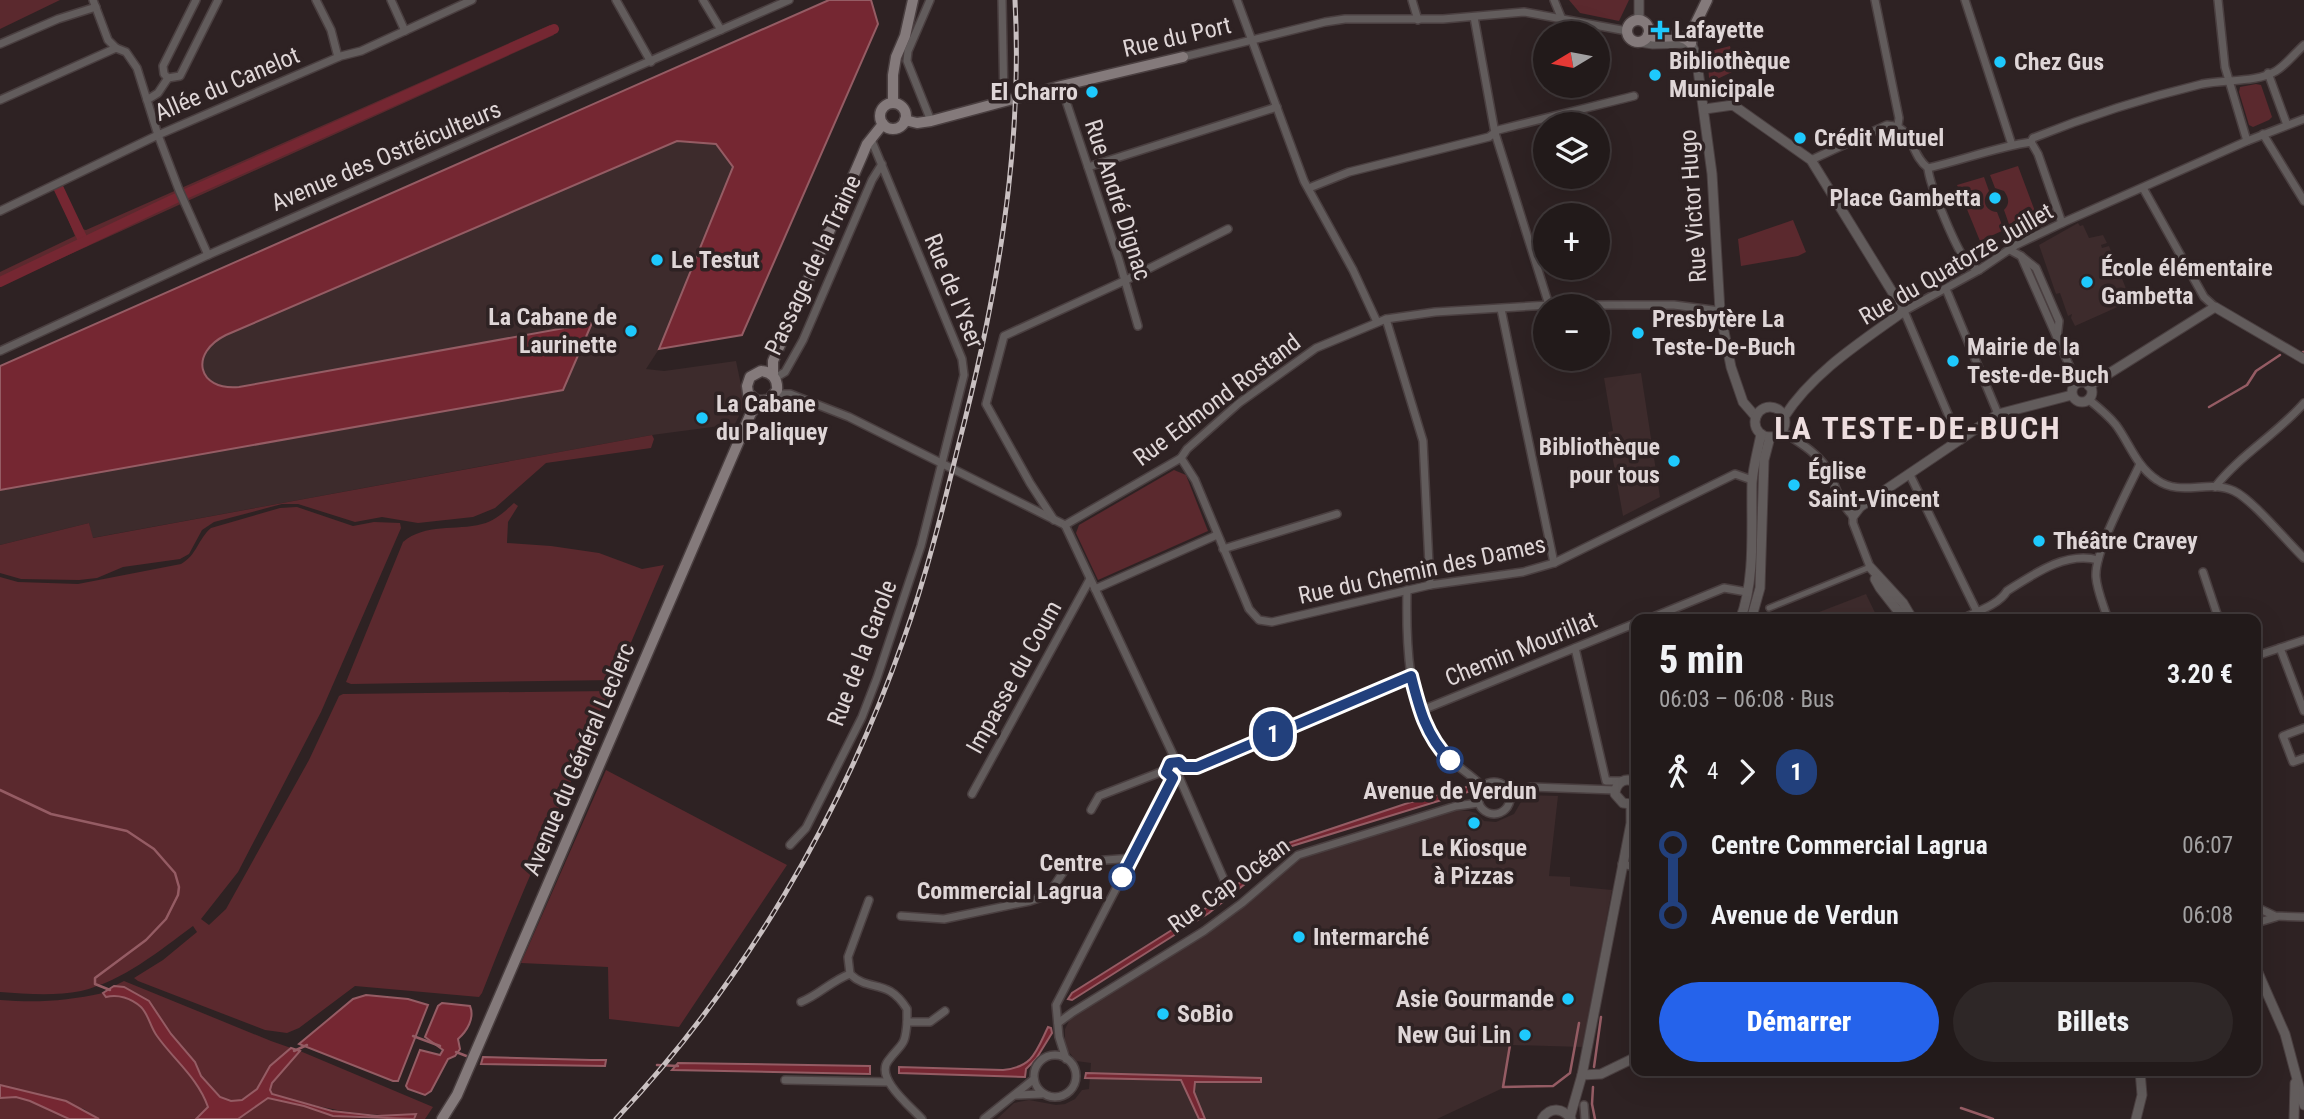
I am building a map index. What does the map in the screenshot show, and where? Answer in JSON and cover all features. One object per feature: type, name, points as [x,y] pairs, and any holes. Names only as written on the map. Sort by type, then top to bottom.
[{"type":"main road","points":[[905,0],[910,14]]},
{"type":"main road","points":[[893,103],[896,57],[905,36],[913,0]]},
{"type":"main road","points":[[1644,38],[1647,25],[1639,20],[1632,22],[1627,31],[1631,40],[1681,36],[1691,43],[1694,27],[1707,0]]},
{"type":"main road","name":"Rue du Port","points":[[905,120],[917,123],[931,121],[1183,57]]},
{"type":"main road","points":[[893,103],[904,108],[905,120],[901,126],[894,129],[883,124],[880,112],[885,105],[893,103]]},
{"type":"main road","points":[[771,377],[753,374],[748,382],[750,395],[761,402],[769,400],[775,394],[771,377],[774,361],[862,156],[883,124]]},
{"type":"main road","name":"Avenue du Général Leclerc","points":[[750,395],[751,413]]},
{"type":"main road","name":"Avenue du Général Leclerc","points":[[442,1119],[457,1095],[751,413],[761,402]]},
{"type":"street","points":[[168,78],[164,74],[163,66],[196,0]]},
{"type":"street","points":[[147,100],[158,93],[168,78],[180,76],[218,0]]},
{"type":"street","points":[[316,0],[331,30],[338,57]]},
{"type":"street","points":[[391,0],[405,30]]},
{"type":"street","name":"Allée du Canelot","points":[[0,211],[158,135],[338,57],[361,51],[472,0]]},
{"type":"street","points":[[616,0],[651,62]]},
{"type":"street","points":[[703,0],[721,30]]},
{"type":"street","name":"Avenue des Ostréiculteurs","points":[[0,351],[208,255],[789,0]]},
{"type":"street","points":[[930,0],[908,51],[907,61],[931,121]]},
{"type":"street","points":[[1002,0],[1004,101]]},
{"type":"street","points":[[1237,0],[1308,188],[1353,270],[1377,322]]},
{"type":"street","points":[[1412,0],[1419,20]]},
{"type":"street","points":[[1553,0],[1561,17]]},
{"type":"street","points":[[1639,0],[1639,20]]},
{"type":"street","points":[[1875,0],[1899,118],[1898,125]]},
{"type":"street","points":[[1965,0],[2012,145]]},
{"type":"street","points":[[2218,0],[2228,81],[2246,141]]},
{"type":"street","points":[[0,44],[94,3],[108,40],[134,60],[158,135],[208,255]]},
{"type":"street","name":"Rue du Port","points":[[1183,57],[1345,19],[1419,20],[1508,12],[1561,17],[1627,31]]},
{"type":"street","points":[[1474,17],[1495,133],[1546,294]]},
{"type":"street","name":"Rue Victor Hugo","points":[[1691,43],[1696,55],[1705,109],[1712,174],[1720,311],[1731,367],[1743,402],[1756,417]]},
{"type":"street","points":[[1928,168],[2031,142],[2033,138],[2145,98],[2218,80],[2239,81],[2276,71],[2304,45]]},
{"type":"street","points":[[0,100],[116,48]]},
{"type":"street","points":[[2269,73],[2287,125]]},
{"type":"street","name":"Rue André Dignac","points":[[1061,86],[1138,326]]},
{"type":"street","points":[[1308,188],[1349,172],[1489,137],[1499,130],[1634,96]]},
{"type":"street","points":[[1705,109],[1733,105],[1811,160],[1904,311],[1961,440]]},
{"type":"street","points":[[1088,167],[1277,107]]},
{"type":"street","name":"Rue du Quatorze Juillet","points":[[1784,417],[1794,402],[1831,365],[1904,311],[2010,250],[2062,223],[2246,141],[2304,119]]},
{"type":"street","points":[[1811,160],[1887,125],[1898,125],[1906,132],[1920,162],[1928,168],[1929,180],[1968,264],[1979,270]]},
{"type":"street","points":[[2263,134],[2304,201]]},
{"type":"street","name":"Rue de l'Yser","points":[[872,139],[964,367],[941,462]]},
{"type":"street","points":[[2031,142],[2038,154],[2062,223]]},
{"type":"street","name":"Passage de la Traine","points":[[771,377],[785,372],[803,340],[872,180],[882,164]]},
{"type":"street","points":[[2143,188],[2204,297],[2215,307],[2304,359]]},
{"type":"street","points":[[1054,520],[986,404],[1004,336],[1228,229]]},
{"type":"street","points":[[2010,250],[2021,256],[2077,383]]},
{"type":"street","points":[[1946,289],[1998,414]]},
{"type":"street","name":"Rue Edmond Rostand","points":[[1610,305],[1674,305],[1720,311]]},
{"type":"street","name":"Rue Edmond Rostand","points":[[1065,525],[1181,458],[1187,449],[1238,403],[1316,348],[1386,319],[1436,312],[1533,306]]},
{"type":"street","points":[[2089,386],[2215,307]]},
{"type":"street","points":[[1501,309],[1554,564]]},
{"type":"street","points":[[1386,319],[1423,441],[1430,585]]},
{"type":"street","points":[[771,377],[790,394],[849,417],[1065,525],[1176,761],[1183,767],[1197,767],[1411,676]]},
{"type":"street","points":[[2084,382],[2089,386],[2092,392],[2088,399],[2078,402],[2072,395],[2073,388],[2077,383],[2084,382]]},
{"type":"street","points":[[775,394],[790,394]]},
{"type":"street","points":[[1900,614],[1880,588],[1853,523],[1853,516],[1860,507],[1998,414],[2072,395]]},
{"type":"street","points":[[2088,399],[2116,424],[2140,464],[2154,478],[2173,488],[2214,487],[2240,494],[2304,558]]},
{"type":"street","points":[[2214,487],[2304,403]]},
{"type":"street","points":[[1765,436],[1756,428],[1756,417],[1760,411],[1769,408],[1778,410],[1784,417],[1782,431]]},
{"type":"street","points":[[1765,436],[1782,431],[1811,450],[1826,467],[1843,506],[1853,516]]},
{"type":"street","points":[[1742,614],[1747,592],[1752,484],[1765,436]]},
{"type":"street","points":[[1753,614],[1760,588],[1765,436]]},
{"type":"street","name":"Rue du Chemin des Dames","points":[[1181,458],[1195,480],[1249,610],[1265,622],[1430,585],[1523,572],[1554,564],[1735,474],[1752,484]]},
{"type":"street","name":"Rue de la Garole","points":[[790,845],[806,828],[862,717],[903,606],[941,462]]},
{"type":"street","points":[[2106,614],[2096,581],[2098,560],[2140,464]]},
{"type":"street","points":[[1910,475],[1978,614]]},
{"type":"street","points":[[1752,484],[1764,489]]},
{"type":"street","points":[[1223,550],[1337,514]]},
{"type":"street","points":[[1095,589],[1217,535]]},
{"type":"street","points":[[1971,614],[1997,601],[2006,595],[2007,591],[2043,569],[2074,558],[2098,560]]},
{"type":"street","points":[[1769,608],[1870,567]]},
{"type":"street","points":[[1870,567],[1909,614]]},
{"type":"street","points":[[2203,572],[2217,614]]},
{"type":"street","name":"Impasse du Coum","points":[[972,794],[1090,579]]},
{"type":"street","points":[[1661,614],[1724,588],[1747,592]]},
{"type":"street","points":[[1407,590],[1406,645],[1420,711],[1439,749],[1483,787]]},
{"type":"street","name":"Chemin Mourillat","points":[[1420,711],[1631,625]]},
{"type":"street","points":[[2261,654],[2304,639]]},
{"type":"street","points":[[1576,648],[1606,781],[1631,780]]},
{"type":"street","points":[[2280,648],[2304,711]]},
{"type":"street","points":[[2304,728],[2283,736],[2293,762],[2304,758]]},
{"type":"street","points":[[1091,810],[1099,796],[1166,770],[1170,763],[1176,761]]},
{"type":"street","points":[[1066,1059],[1059,1037],[1056,1005],[1059,997],[1183,767]]},
{"type":"street","points":[[1166,770],[1168,775],[1176,777]]},
{"type":"street","points":[[1176,777],[1225,882]]},
{"type":"street","points":[[1615,790],[1622,780]]},
{"type":"street","points":[[1492,783],[1503,785],[1508,792],[1510,802],[1506,810],[1497,814],[1483,810],[1479,803],[1479,793],[1483,787],[1492,783]]},
{"type":"street","points":[[1508,792],[1531,787],[1615,790]]},
{"type":"street","points":[[1615,790],[1619,801],[1631,802]]},
{"type":"street","name":"Rue Cap Océan","points":[[1058,1023],[1203,931],[1242,903],[1298,855],[1456,806],[1479,803]]},
{"type":"street","points":[[1559,1110],[1570,1118],[1582,1075],[1631,823]]},
{"type":"street","points":[[901,916],[944,919],[1030,901],[1048,895],[1066,868],[1079,862],[1133,858]]},
{"type":"street","points":[[1622,864],[1631,866]]},
{"type":"street","points":[[869,900],[848,957],[850,974],[858,982],[882,986],[892,992],[907,1009],[904,1044],[886,1063],[885,1073],[888,1082],[922,1119]]},
{"type":"street","points":[[2261,910],[2280,916],[2304,917]]},
{"type":"street","points":[[2261,922],[2280,916]]},
{"type":"street","points":[[802,1002],[813,998],[834,980],[850,974]]},
{"type":"street","points":[[2261,979],[2294,1060],[2304,1105]]},
{"type":"street","points":[[907,1022],[929,1023],[945,1011]]},
{"type":"street","points":[[1049,1056],[1059,1037]]},
{"type":"street","points":[[1014,1095],[1043,1094],[1058,1097],[1071,1091],[1075,1083],[1075,1069],[1066,1059],[1057,1055],[1049,1056],[1038,1063],[1034,1079],[1043,1094]]},
{"type":"street","points":[[1582,1075],[1601,1074],[1631,1059]]},
{"type":"street","points":[[2294,1060],[2294,1119]]},
{"type":"street","points":[[2136,1119],[2142,1095],[2140,1076]]},
{"type":"street","points":[[984,1119],[1034,1079]]},
{"type":"street","points":[[785,1080],[888,1082]]},
{"type":"street","points":[[1542,1119],[1549,1111],[1559,1110],[1575,1098]]},
{"type":"street","points":[[1584,1105],[1585,1119]]},
{"type":"shaded area","points":[[0,0],[60,0],[0,29]]},
{"type":"shaded area","points":[[829,0],[871,0],[878,24],[742,335],[659,349],[733,167],[716,144],[677,141],[226,335],[214,343],[203,360],[203,369],[214,383],[225,387],[239,387],[592,323],[563,390],[0,490],[0,366]]},
{"type":"shaded area","points":[[1569,0],[1629,0],[1619,21],[1580,13]]},
{"type":"shaded area","points":[[550,25],[554,35],[0,286],[0,272],[75,236],[55,187],[62,184],[81,229],[86,230]]},
{"type":"shaded area","points":[[1730,46],[1732,54],[1741,51],[1747,65],[1713,81],[1709,78],[1707,52]]},
{"type":"shaded area","points":[[2261,85],[2272,117],[2253,127],[2249,125],[2239,92],[2240,87]]},
{"type":"shaded area","points":[[677,141],[716,144],[733,167],[659,349],[646,369],[664,371],[736,361],[745,404],[735,424],[652,435],[92,538],[89,523],[0,545],[0,490],[563,390],[592,323],[239,387],[228,388],[209,382],[202,372],[202,361],[207,348],[226,335]]},
{"type":"shaded area","points":[[2018,166],[2036,214],[2010,227],[2004,210],[2008,203],[2007,196],[2004,191],[1995,188],[1990,175]]},
{"type":"shaded area","points":[[1984,177],[1989,191],[1985,204],[1990,210],[1997,212],[2004,230],[1980,241],[1957,185]]},
{"type":"shaded area","points":[[1793,220],[1806,252],[1798,256],[1741,266],[1738,239]]},
{"type":"shaded area","name":"École élémentaire Gambetta","points":[[2078,223],[2083,225],[2089,238],[2103,235],[2107,243],[2101,245],[2102,248],[2109,246],[2131,301],[2075,326],[2072,314],[2068,316],[2060,293],[2056,294],[2039,245]]},
{"type":"shaded area","points":[[1641,373],[1660,497],[1623,516],[1608,432],[1613,431],[1604,378]]},
{"type":"shaded area","points":[[652,435],[654,439],[651,448],[546,463],[495,508],[473,517],[418,523],[382,517],[355,522],[298,504],[282,504],[214,522],[202,530],[189,554],[180,559],[123,567],[97,578],[79,580],[21,579],[0,573],[0,545],[89,523],[93,538]]},
{"type":"shaded area","points":[[1174,470],[1186,475],[1208,531],[1098,580],[1076,533],[1079,525]]},
{"type":"shaded area","points":[[514,503],[518,506],[508,522],[507,543],[599,553],[642,569],[664,565],[615,680],[346,682],[403,542],[421,532],[487,523]]},
{"type":"shaded area","points":[[297,507],[353,526],[374,522],[400,523],[401,528],[321,712],[238,872],[201,919],[209,925],[226,909],[309,760],[339,696],[609,691],[482,993],[479,997],[355,986],[299,1028],[287,1033],[265,1030],[134,978],[163,960],[197,932],[193,926],[126,973],[96,986],[61,994],[0,992],[0,577],[18,582],[78,584],[181,564],[191,556],[211,528],[280,508]]},
{"type":"shaded area","points":[[1866,594],[1876,614],[1814,614]]},
{"type":"shaded area","points":[[606,770],[787,865],[679,1027],[609,1019],[608,967],[521,963]]},
{"type":"shaded area","points":[[1470,786],[1468,792],[1292,846],[1209,913],[1072,1000],[1068,999],[1072,993],[1202,911],[1286,844],[1408,803]]},
{"type":"shaded area","points":[[1525,795],[1558,796],[1549,876],[1570,877],[1570,886],[1612,890],[1583,1047],[1511,1045],[1503,1088],[1437,1119],[997,1119],[1014,1103],[1029,1100],[1065,1104],[1075,1099],[1082,1090],[1089,1089],[1091,1063],[1076,1061],[1065,1047],[1065,1029],[1071,1017],[1184,947],[1248,903],[1297,859],[1453,810],[1469,811],[1476,813],[1484,821],[1496,822],[1514,814]]},
{"type":"shaded area","points":[[124,981],[291,1048],[270,1066],[257,1089],[242,1100],[231,1101],[220,1097],[201,1076],[195,1062],[171,1034],[149,1001],[124,987],[114,986]]},
{"type":"shaded area","points":[[114,986],[124,987],[149,1001],[171,1034],[195,1062],[201,1076],[220,1097],[231,1101],[242,1100],[257,1089],[270,1066],[291,1048],[300,1051],[272,1083],[272,1094],[332,1111],[377,1116],[416,1114],[414,1119],[333,1116],[268,1098],[238,1119],[196,1119],[208,1107],[198,1087],[157,1036],[141,1007],[124,998],[106,997],[103,993]]},
{"type":"shaded area","points":[[103,993],[106,997],[120,996],[129,999],[144,1010],[157,1036],[204,1097],[208,1107],[196,1119],[99,1119],[84,1109],[0,1085],[0,1000],[52,1001]]},
{"type":"shaded area","points":[[366,995],[408,999],[428,1005],[398,1081],[299,1044],[353,999]]},
{"type":"shaded area","points":[[442,1003],[470,1006],[471,1020],[458,1039],[460,1049],[455,1056],[448,1059],[431,1091],[425,1095],[406,1086],[420,1050],[440,1055],[443,1050],[425,1037],[438,1006]]},
{"type":"shaded area","points":[[1048,1027],[1052,1033],[1036,1059],[1026,1069],[1025,1077],[899,1073],[899,1067],[1003,1070],[1021,1066],[1032,1057]]},
{"type":"shaded area","points":[[300,1051],[433,1107],[425,1119],[413,1119],[415,1115],[377,1115],[343,1111],[272,1094],[272,1083]]},
{"type":"shaded area","points":[[483,1057],[606,1060],[605,1066],[481,1064]]},
{"type":"shaded area","points":[[678,1063],[870,1066],[870,1074],[672,1070]]},
{"type":"shaded area","points":[[1086,1073],[1261,1078],[1261,1082],[1195,1082],[1194,1092],[1205,1119],[1199,1119],[1181,1080],[1085,1078]]},
{"type":"shaded area","points":[[0,1085],[66,1101],[99,1119],[69,1119],[30,1101],[16,1097],[0,1098]]},
{"type":"shaded area","points":[[16,1097],[46,1107],[69,1119],[0,1119],[0,1098]]},
{"type":"shaded area","points":[[268,1098],[333,1116],[365,1119],[238,1119]]},
{"type":"waterway","points":[[0,282],[172,200],[554,29]]},
{"type":"waterway","points":[[58,187],[84,242]]},
{"type":"waterway","points":[[2209,407],[2247,385],[2256,371],[2280,355]]},
{"type":"waterway","points":[[0,790],[51,814],[127,831],[154,849],[175,873],[178,895],[166,919],[146,940],[95,978],[95,984],[110,990]]},
{"type":"waterway","points":[[1594,1067],[1601,1017]]},
{"type":"waterway","points":[[1511,1039],[1503,1087],[1553,1086],[1570,1073],[1579,1023]]},
{"type":"waterway","points":[[413,1036],[440,1046]]},
{"type":"waterway","points":[[294,1051],[307,1045]]},
{"type":"waterway","points":[[456,1052],[469,1057]]},
{"type":"waterway","points":[[657,1065],[678,1066]]},
{"type":"waterway","points":[[1593,1087],[1595,1119]]},
{"type":"waterway","points":[[1961,1108],[1993,1119]]},
{"type":"railway","points":[[616,1119],[663,1067],[706,1012],[784,895],[819,834],[850,771],[903,641],[946,496],[972,392],[995,281],[1004,226],[1015,113],[1015,0]]},
{"type":"bus line","name":"1","points":[[1122,877],[1161,806],[1173,778],[1166,772],[1170,763],[1175,761],[1183,767],[1197,767],[1411,676],[1426,727],[1439,749],[1450,760]]},
{"type":"place","name":"Lafayette","points":[[1660,30]]},
{"type":"place","name":"Chez Gus","points":[[2000,62]]},
{"type":"place","name":"Bibliothèque Municipale","points":[[1655,75]]},
{"type":"place","name":"El Charro","points":[[1092,92]]},
{"type":"place","name":"Crédit Mutuel","points":[[1800,138]]},
{"type":"place","name":"Place Gambetta","points":[[1995,198]]},
{"type":"place","name":"Le Testut","points":[[657,260]]},
{"type":"place","name":"École élémentaire Gambetta","points":[[2087,282]]},
{"type":"place","name":"La Cabane de Laurinette","points":[[631,331]]},
{"type":"place","name":"Presbytère La Teste-De-Buch","points":[[1638,333]]},
{"type":"place","name":"Mairie de la Teste-de-Buch","points":[[1953,361]]},
{"type":"place","name":"La Cabane du Paliquey","points":[[702,418]]},
{"type":"place","name":"Bibliothèque pour tous","points":[[1674,461]]},
{"type":"place","name":"Église Saint-Vincent","points":[[1794,485]]},
{"type":"place","name":"Théâtre Cravey","points":[[2039,541]]},
{"type":"place","name":"Avenue de Verdun","points":[[1450,760]]},
{"type":"place","name":"Le Kiosque à Pizzas","points":[[1474,823]]},
{"type":"place","name":"Centre Commercial Lagrua","points":[[1122,877]]},
{"type":"place","name":"Intermarché","points":[[1299,937]]},
{"type":"place","name":"Asie Gourmande","points":[[1568,999]]},
{"type":"place","name":"SoBio","points":[[1163,1014]]},
{"type":"place","name":"New Gui Lin","points":[[1525,1035]]},
{"type":"district","name":"LA TESTE-DE-BUCH","points":[[1918,428]]}]
